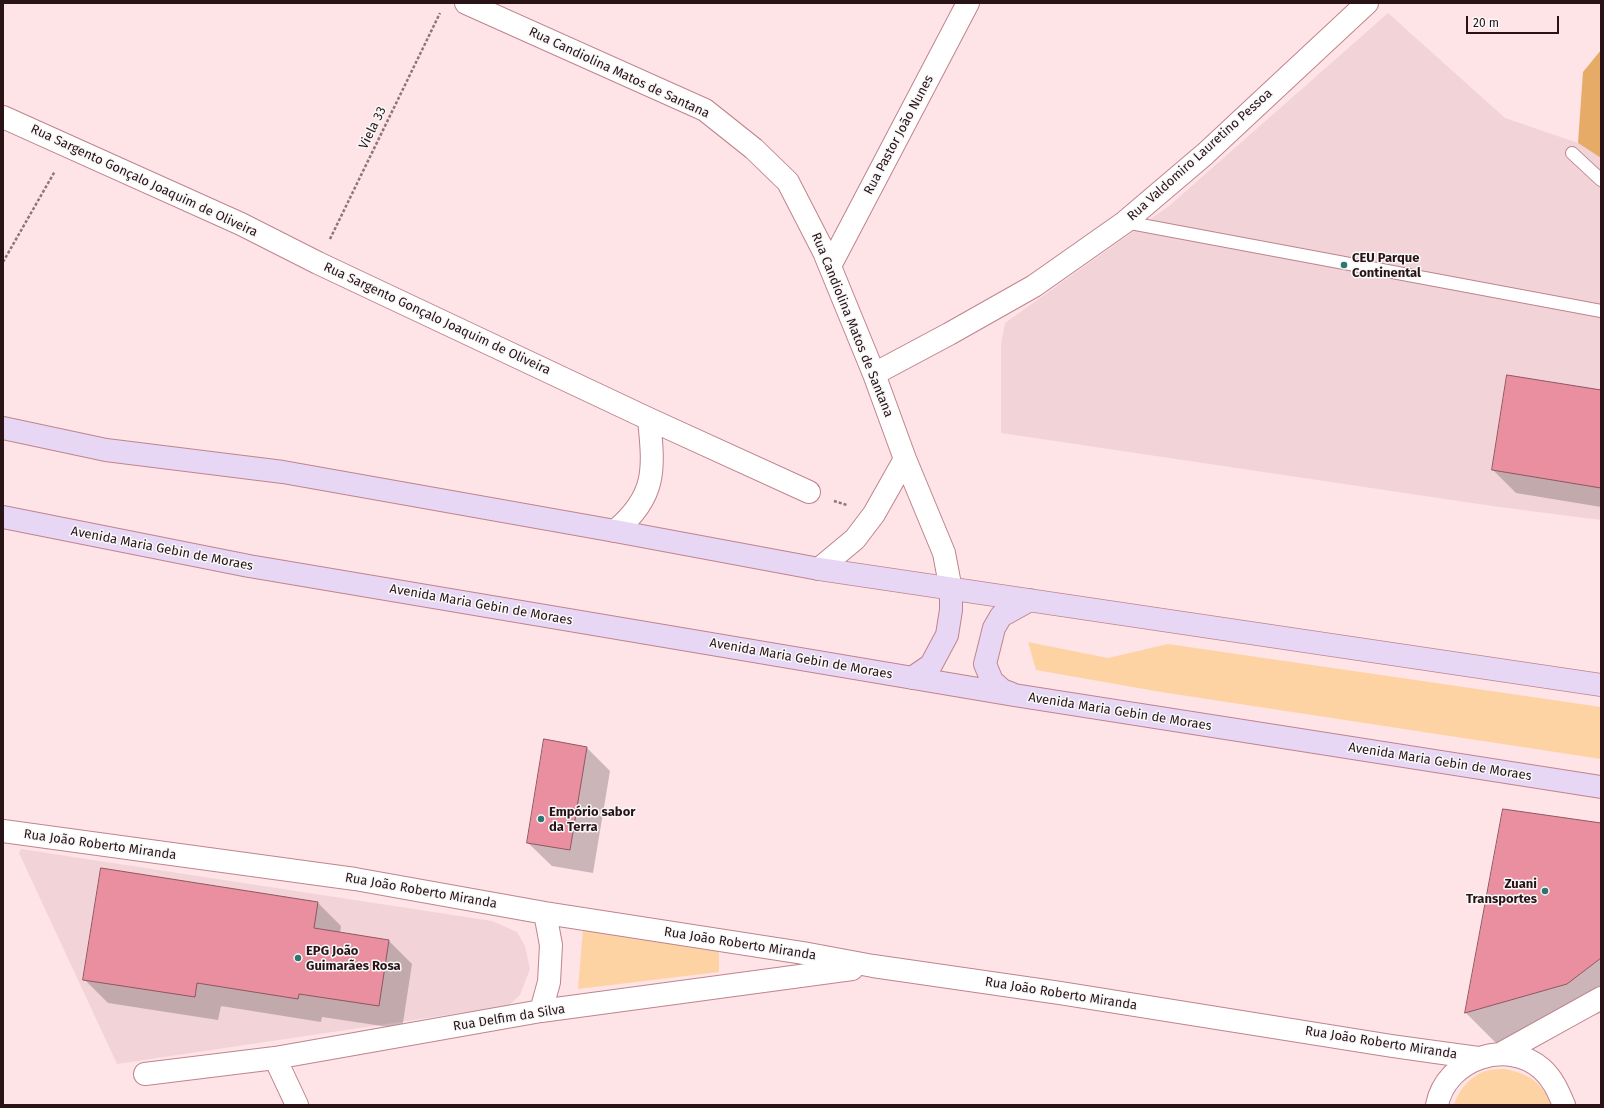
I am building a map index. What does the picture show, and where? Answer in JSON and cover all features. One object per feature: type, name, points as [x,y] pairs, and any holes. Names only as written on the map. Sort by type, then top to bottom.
[{"type":"main road","points":[[3,428],[106,450],[283,472],[819,569],[951,590],[1030,600],[1601,685]]},
{"type":"main road","name":"Avenida Maria Gebin de Moraes","points":[[3,517],[250,566],[912,678],[1601,787]]},
{"type":"main road","points":[[912,678],[931,665],[947,635],[951,610],[951,590]]},
{"type":"main road","points":[[1014,695],[1002,690],[992,681],[985,664],[994,628],[1000,616],[1030,600]]},
{"type":"street","name":"Rua Candiolina Matos de Santana","points":[[466,3],[705,110],[754,149],[788,182],[824,252],[874,374],[905,459],[944,553],[951,590]]},
{"type":"street","name":"Rua Pastor João Nunes","points":[[830,266],[968,3]]},
{"type":"street","name":"Rua Valdomiro Lauretino Pessoa","points":[[874,374],[1034,286],[1125,222],[1205,154],[1367,3]]},
{"type":"street","name":"Rua Sargento Gonçalo Joaquim de Oliveira","points":[[3,117],[241,224],[318,263],[649,419],[809,492]]},
{"type":"street","points":[[615,531],[627,521],[638,508],[650,483],[652,450],[649,419]]},
{"type":"street","points":[[819,569],[856,539],[874,514],[905,459]]},
{"type":"street","name":"Rua João Roberto Miranda","points":[[3,831],[355,880],[545,913],[804,953],[873,966],[1060,993],[1392,1046],[1478,1058]]},
{"type":"street","points":[[541,1011],[549,982],[551,945],[545,913]]},
{"type":"street","name":"Rua Delfim da Silva","points":[[145,1074],[275,1058],[541,1011],[873,966]]},
{"type":"street","points":[[1500,1054],[1601,998]]},
{"type":"street","points":[[1437,1105],[1446,1084],[1460,1068],[1478,1058],[1500,1054],[1522,1057],[1541,1068],[1556,1085],[1564,1105]]},
{"type":"street","points":[[275,1058],[297,1105]]},
{"type":"lane","points":[[1572,153],[1601,180]]},
{"type":"lane","points":[[1125,222],[1601,311]]},
{"type":"path","name":"Viela 33","points":[[318,263],[442,10]]},
{"type":"path","points":[[3,262],[70,146]]},
{"type":"path","points":[[809,492],[874,514]]},
{"type":"shaded area","name":"CEU Parque Continental","points":[[1388,13],[1505,118],[1578,143],[1601,158],[1601,520],[1499,507],[1001,433],[1001,344],[1005,323],[1169,206]]},
{"type":"shaded area","points":[[1601,50],[1601,158],[1578,143],[1583,72]]},
{"type":"shaded area","points":[[1028,642],[1108,658],[1168,644],[1601,707],[1601,759],[1161,692],[1036,670]]},
{"type":"shaded area","name":"EPG João Guimarães Rosa","points":[[21,849],[492,921],[517,932],[525,946],[530,969],[520,995],[508,1006],[117,1064],[19,853]]},
{"type":"shaded area","points":[[583,929],[719,951],[719,972],[578,989]]},
{"type":"shaded area","points":[[1505,1069],[1534,1080],[1543,1090],[1551,1105],[1454,1105],[1459,1093],[1467,1083],[1477,1075],[1489,1070]]},
{"type":"building","points":[[1507,375],[1601,390],[1601,488],[1492,470]]},
{"type":"building","points":[[544,739],[587,747],[570,850],[527,843]]},
{"type":"building","name":"Zuani Transportes","points":[[1503,809],[1601,823],[1601,958],[1567,984],[1465,1013]]},
{"type":"building","points":[[101,868],[318,902],[314,928],[389,940],[379,1006],[299,994],[298,999],[197,983],[195,997],[83,980]]},
{"type":"place","name":"CEU Parque Continental","points":[[1344,265]]},
{"type":"place","name":"Empório sabor da Terra","points":[[541,819]]},
{"type":"place","name":"Zuani Transportes","points":[[1545,891]]},
{"type":"place","name":"EPG João Guimarães Rosa","points":[[298,958]]}]
